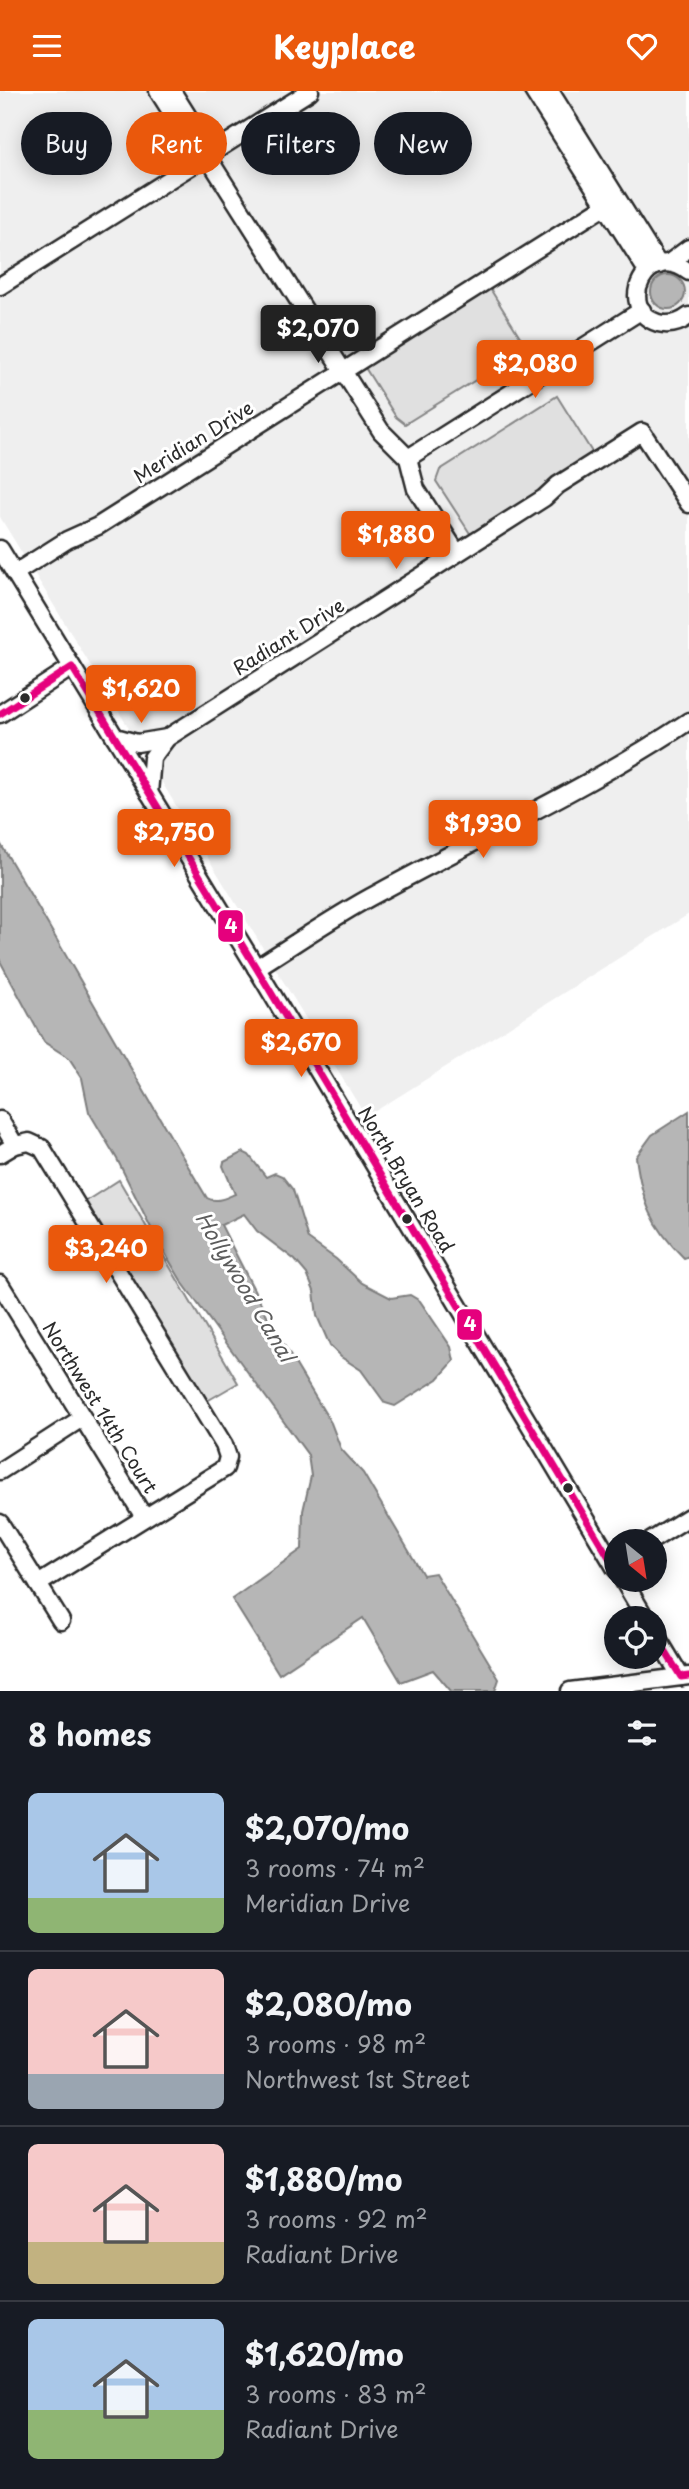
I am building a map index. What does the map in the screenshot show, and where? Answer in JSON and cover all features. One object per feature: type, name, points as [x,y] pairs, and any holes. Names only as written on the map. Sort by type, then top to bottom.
[{"type":"street","points":[[158,91],[171,112]]},
{"type":"street","points":[[172,91],[185,112]]},
{"type":"street","points":[[227,143],[310,91]]},
{"type":"street","points":[[533,91],[605,206],[658,267]]},
{"type":"street","points":[[550,91],[658,267]]},
{"type":"street","points":[[0,286],[177,175]]},
{"type":"street","points":[[219,175],[386,438],[408,458],[416,489],[457,553]]},
{"type":"street","name":"Meridian Drive","points":[[15,573],[67,540],[98,526],[605,206]]},
{"type":"street","points":[[689,248],[658,267],[638,286],[638,302],[647,317],[663,324],[684,319],[689,337]]},
{"type":"street","points":[[658,267],[679,266],[689,272]]},
{"type":"street","points":[[408,458],[642,310]]},
{"type":"street","name":"Radiant Drive","points":[[115,737],[144,744],[167,738],[544,499],[558,485],[642,432],[689,505]]},
{"type":"street","name":"North Bryan Road","points":[[0,549],[604,1547]]},
{"type":"street","points":[[0,714],[72,667]]},
{"type":"street","points":[[256,968],[376,894],[598,778],[689,721]]},
{"type":"street","name":"Radiant Drive","points":[[149,793],[152,758],[167,738]]},
{"type":"street","points":[[0,1120],[15,1145]]},
{"type":"street","points":[[0,1154],[15,1145],[29,1142],[42,1148],[154,1328],[224,1445],[228,1457],[225,1468],[38,1584]]},
{"type":"street","name":"Northwest 14th Court","points":[[0,1284],[144,1517]]},
{"type":"street","points":[[0,1471],[82,1418]]},
{"type":"street","points":[[667,1531],[689,1517]]},
{"type":"street","points":[[0,1524],[61,1621]]},
{"type":"street","points":[[570,1691],[685,1677],[667,1651]]},
{"type":"shaded area","points":[[0,91],[689,91],[689,914],[366,1117],[0,517]]},
{"type":"shaded area","points":[[489,287],[527,348],[405,424],[396,417],[364,366]]},
{"type":"shaded area","points":[[557,396],[595,457],[471,535],[436,481],[440,470]]},
{"type":"shaded area","points":[[119,1180],[238,1383],[207,1401],[86,1201]]},
{"type":"water","points":[[668,275],[680,280],[685,292],[680,304],[668,309],[656,304],[651,292],[656,280]]},
{"type":"water","name":"Hollywood Canal","points":[[0,843],[207,1198],[217,1200],[235,1194],[223,1166],[224,1162],[243,1152],[249,1155],[266,1177],[275,1173],[282,1176],[293,1190],[308,1239],[336,1259],[362,1283],[391,1298],[410,1295],[420,1301],[451,1347],[454,1361],[438,1379],[395,1406],[385,1403],[361,1370],[330,1346],[317,1316],[314,1291],[307,1274],[295,1260],[257,1231],[244,1214],[221,1225],[273,1327],[331,1423],[341,1449],[363,1473],[423,1575],[435,1573],[499,1679],[495,1691],[451,1691],[433,1670],[401,1682],[363,1618],[279,1674],[232,1599],[302,1549],[303,1511],[311,1476],[308,1455],[182,1282],[89,1112],[82,1078],[69,1058],[44,1042],[0,961]]},
{"type":"water","points":[[689,1111],[689,1256],[684,1258],[664,1235],[650,1212],[636,1157],[652,1135]]},
{"type":"transit line","name":"4","points":[[0,714],[72,667],[263,979],[604,1549]]},
{"type":"transit line","name":"4","points":[[667,1654],[681,1677],[689,1676]]}]
